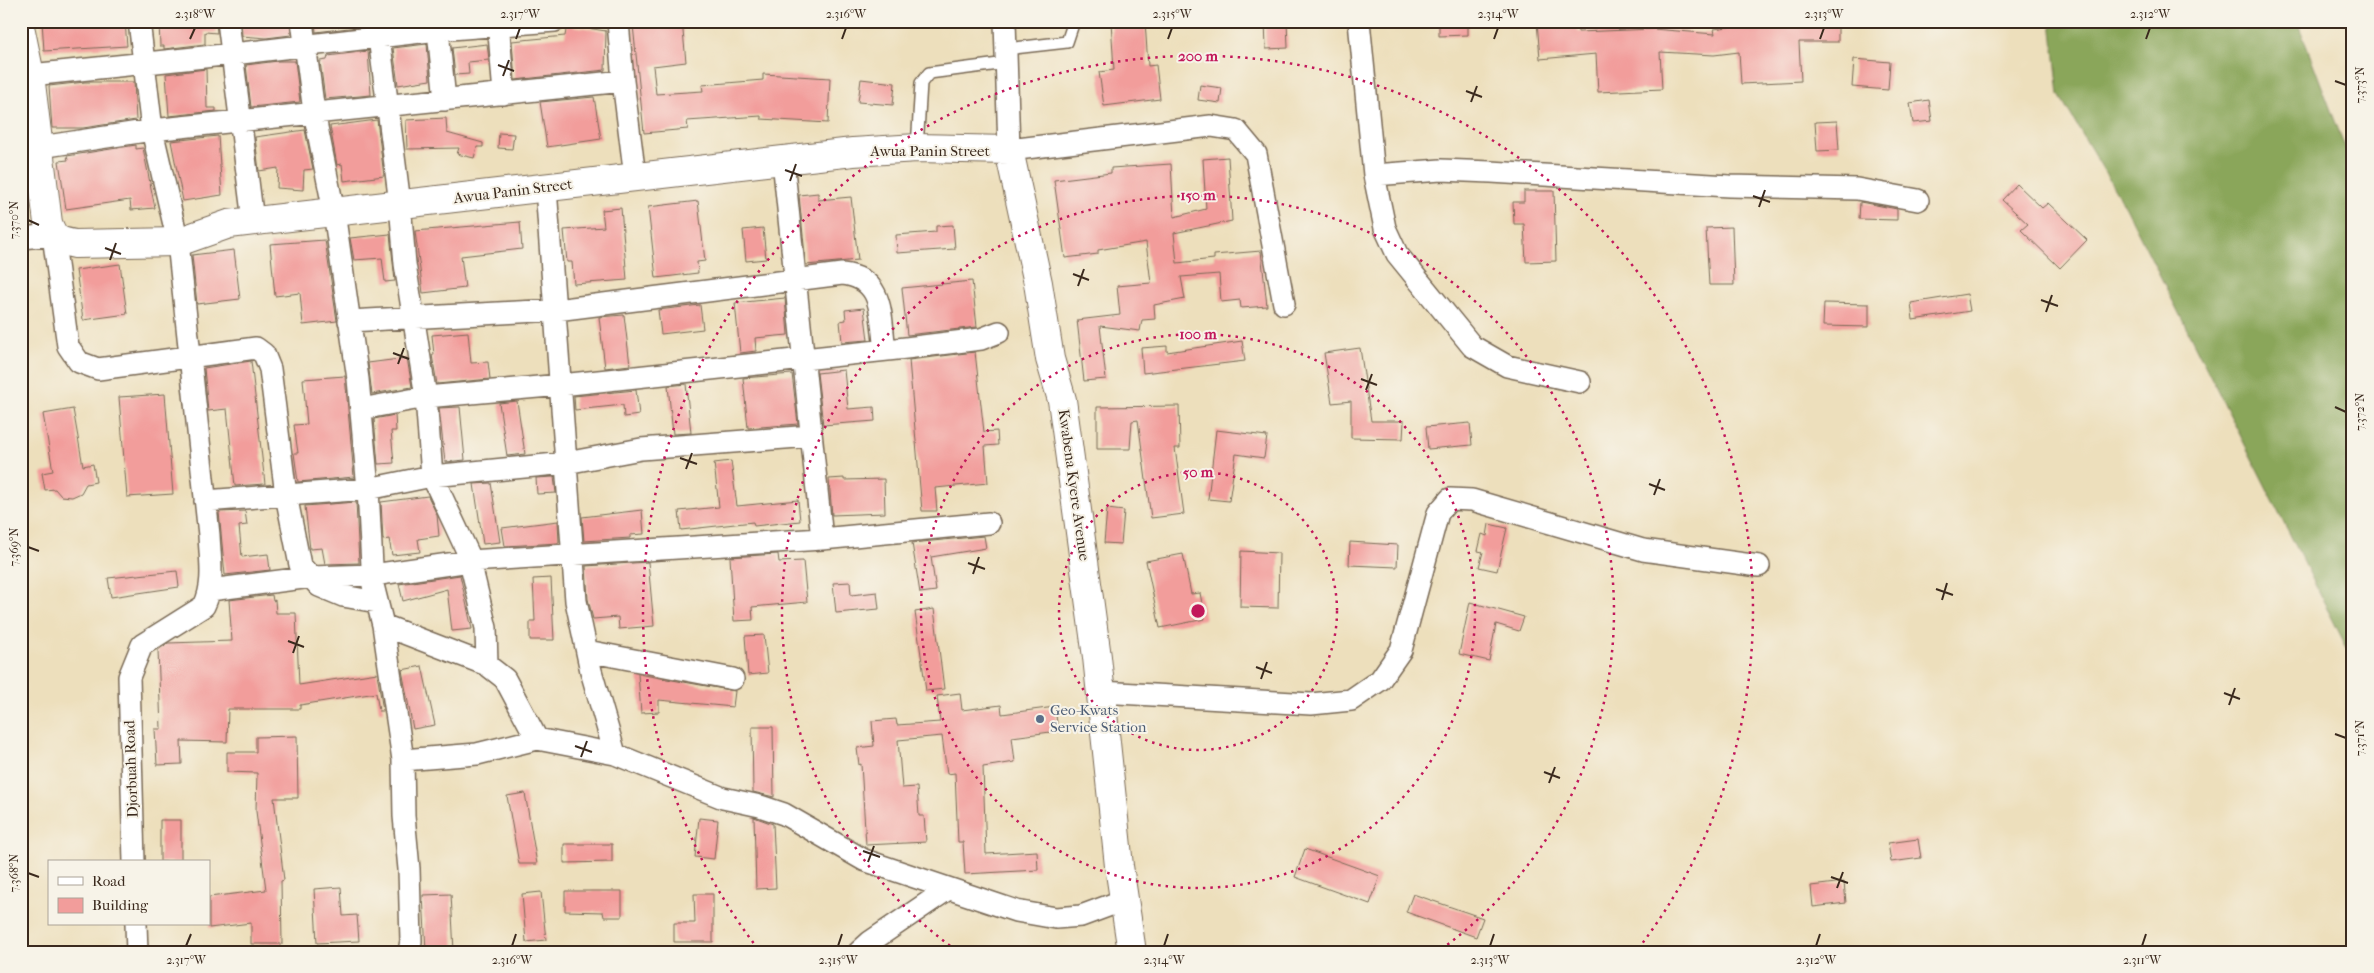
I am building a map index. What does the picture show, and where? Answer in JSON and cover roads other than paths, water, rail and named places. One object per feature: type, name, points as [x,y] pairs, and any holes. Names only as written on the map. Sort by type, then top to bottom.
[{"type":"main road","points":[[21,31],[30,149],[48,223],[53,236]]},
{"type":"main road","name":"Awua Panin Street","points":[[53,236],[62,242],[75,244],[178,242],[229,224],[853,152],[917,148],[1009,150]]},
{"type":"main road","name":"Kwabena Kyere Avenue","points":[[1009,150],[1038,283],[1050,359],[1062,400],[1101,692],[1124,900],[1132,952]]},
{"type":"street","points":[[139,21],[152,130],[178,242],[188,357],[205,501],[210,590],[311,577],[373,576],[470,560],[822,539],[989,523]]},
{"type":"street","points":[[228,21],[253,221]]},
{"type":"street","points":[[302,21],[314,112],[334,212],[349,321],[361,409],[373,576],[383,625],[403,760],[404,816],[410,914],[409,952]]},
{"type":"street","points":[[25,76],[305,45],[378,29],[555,21]]},
{"type":"street","points":[[618,21],[623,81],[635,177]]},
{"type":"street","name":"Kwabena Kyere Avenue","points":[[1005,21],[1009,150]]},
{"type":"street","points":[[1359,21],[1374,175],[1385,228],[1397,254],[1472,346],[1506,366],[1580,382]]},
{"type":"street","points":[[498,24],[504,94]]},
{"type":"street","points":[[437,26],[445,100]]},
{"type":"street","points":[[378,29],[400,204],[404,264],[426,397],[432,476],[470,560],[486,628],[487,665]]},
{"type":"street","points":[[30,149],[152,130],[623,81]]},
{"type":"street","points":[[1009,150],[1211,126],[1236,130],[1256,154],[1284,304]]},
{"type":"street","points":[[783,160],[822,539]]},
{"type":"street","points":[[1374,175],[1441,170],[1491,172],[1729,186],[1857,189],[1918,200]]},
{"type":"street","points":[[546,188],[576,601],[614,754]]},
{"type":"street","points":[[53,236],[68,346],[79,362],[98,369],[256,348],[264,354],[270,369],[286,495],[300,565],[319,586],[343,596],[377,602]]},
{"type":"street","name":"Awua Panin Street","points":[[21,238],[53,236]]},
{"type":"street","points":[[349,321],[413,316],[556,310],[842,274],[854,275],[867,282],[876,293],[884,350]]},
{"type":"street","points":[[361,409],[426,397],[561,385],[981,339],[999,332]]},
{"type":"street","points":[[205,501],[368,490],[432,476],[566,463],[641,449],[811,436]]},
{"type":"street","points":[[1101,692],[1311,704],[1351,700],[1380,680],[1401,650],[1438,513],[1450,500],[1472,500],[1643,550],[1759,566]]},
{"type":"street","name":"Djorbuah Road","points":[[134,860],[129,677],[142,645],[169,626],[204,606],[210,590]]},
{"type":"street","points":[[383,625],[487,665],[505,679],[537,739]]},
{"type":"street","points":[[587,651],[733,679]]},
{"type":"street","points":[[403,760],[477,754],[508,748],[537,739],[614,754],[724,798],[760,806],[784,814],[864,860],[1016,911],[1056,918],[1081,916],[1124,900]]},
{"type":"street","points":[[859,952],[870,942],[948,889]]},
{"type":"street","points":[[136,926],[137,952]]},
{"type":"lane","points":[[917,148],[923,77],[929,72],[1067,42],[1074,21]]},
{"type":"place","name":"Geo-Kwats Service Station","points":[[1040,719]]}]
